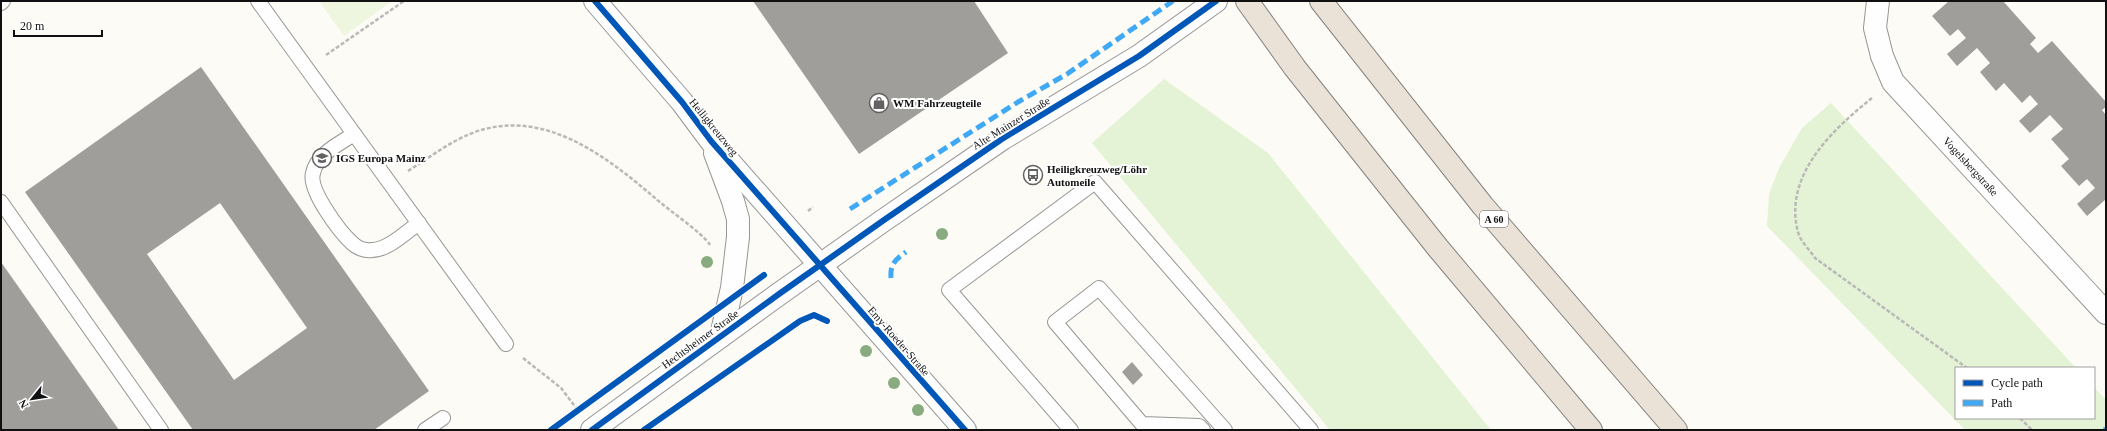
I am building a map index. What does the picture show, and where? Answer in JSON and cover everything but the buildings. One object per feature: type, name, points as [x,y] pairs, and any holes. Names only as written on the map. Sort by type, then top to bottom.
[{"type":"highway","points":[[1247,1],[1295,68],[1438,248],[1591,430]]},
{"type":"highway","name":"A 60","points":[[1321,1],[1483,206],[1676,430]]},
{"type":"street","name":"Heiligkreuzweg","points":[[595,1],[682,102],[711,141],[819,264]]},
{"type":"street","name":"Alte Mainzer Straße","points":[[819,264],[1002,139],[1139,56],[1216,1]]},
{"type":"street","name":"Vogelsbergstraße","points":[[1878,1],[1875,28],[1882,56],[1893,82],[2106,313]]},
{"type":"street","points":[[711,141],[738,219],[738,238],[732,288],[720,336]]},
{"type":"street","name":"Hechtsheimer Straße","points":[[592,430],[819,264]]},
{"type":"street","name":"Emy-Roeder-Straße","points":[[819,264],[965,430]]},
{"type":"lane","points":[[258,1],[506,344]]},
{"type":"lane","points":[[354,134],[322,157],[315,165],[312,175],[313,185],[317,195],[346,236],[353,244],[362,249],[372,250],[382,248],[419,222]]},
{"type":"lane","points":[[1071,430],[949,290],[1095,182],[1311,430]]},
{"type":"lane","points":[[1,202],[161,430]]},
{"type":"lane","points":[[1203,430],[1199,426],[1142,424],[1055,322],[1099,288],[1226,430]]},
{"type":"lane","points":[[425,430],[443,418]]},
{"type":"path","points":[[307,69],[404,1]]},
{"type":"path","points":[[1893,82],[1848,117],[1824,141],[1804,174],[1795,201],[1798,234],[1815,258],[1965,367]]},
{"type":"path","points":[[390,184],[457,139],[505,125],[541,127],[577,141],[622,170],[708,242],[711,248]]},
{"type":"path","points":[[534,366],[561,388],[575,411],[584,404]]},
{"type":"path","points":[[2021,419],[2032,430]]},
{"type":"green space","points":[[319,1],[392,1],[344,36]]},
{"type":"green space","points":[[1164,79],[1268,153],[1491,430],[1330,430],[1092,143]]},
{"type":"green space","points":[[1831,103],[2075,367],[1955,367],[1955,419],[2095,419],[2095,388],[2106,400],[2106,430],[1965,430],[1767,226],[1769,194],[1779,168],[1802,128]]},
{"type":"marked path","points":[[850,209],[1018,102],[1067,74],[1173,1]]},
{"type":"marked path","points":[[891,278],[892,266],[899,257],[906,252]]},
{"type":"cycle path","points":[[595,1],[682,102],[711,141],[965,430]]},
{"type":"cycle path","points":[[592,430],[779,294],[884,220],[1002,139],[1139,56],[1216,1]]},
{"type":"cycle path","points":[[551,430],[764,275]]},
{"type":"cycle path","points":[[644,430],[800,321],[814,315],[827,321]]},
{"type":"place","name":"WM Fahrzeugteile","points":[[879,103]]},
{"type":"place","name":"IGS Europa Mainz","points":[[322,158]]},
{"type":"place","name":"Heiligkreuzweg/Löhr Automeile","points":[[1033,175]]}]
